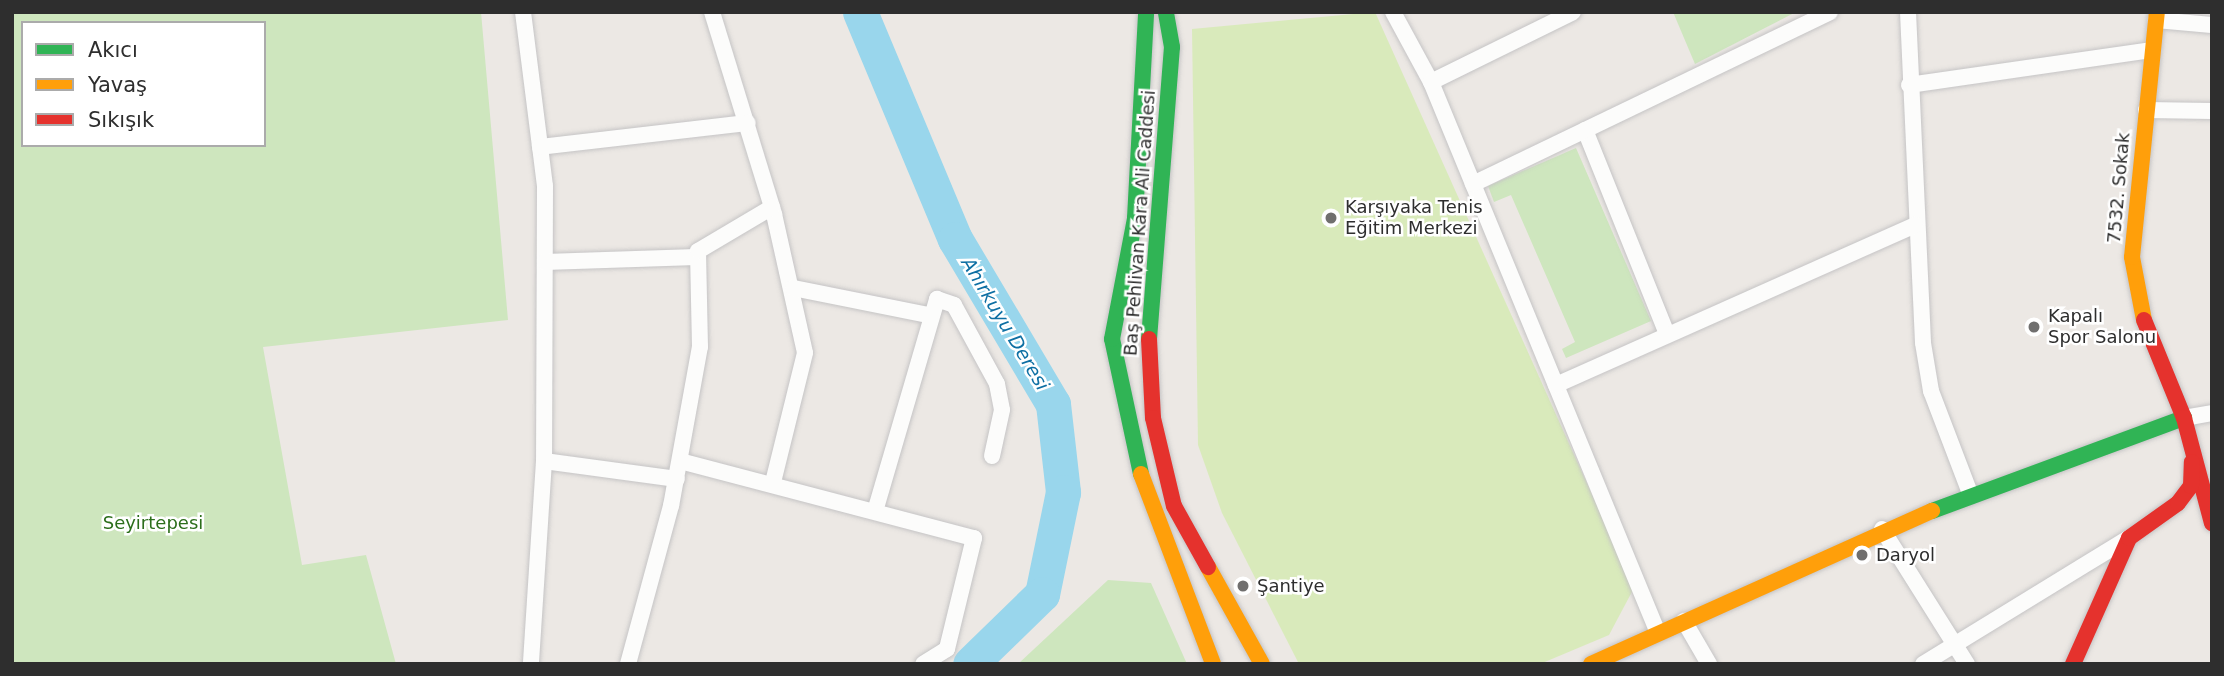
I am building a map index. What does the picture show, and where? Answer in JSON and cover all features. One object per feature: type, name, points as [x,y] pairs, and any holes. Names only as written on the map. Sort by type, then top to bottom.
[{"type":"street","points":[[523,12],[540,147],[545,262],[544,461],[531,664]]},
{"type":"street","points":[[712,12],[772,207],[793,288],[805,353],[773,482]]},
{"type":"street","name":"Baş Pehlivan Kara Ali Caddesi","points":[[1146,12],[1150,23],[1135,218],[1112,339],[1136,461],[1213,664]]},
{"type":"street","name":"Baş Pehlivan Kara Ali Caddesi","points":[[1166,12],[1172,47],[1149,345],[1153,418],[1174,506],[1262,664]]},
{"type":"street","points":[[1393,12],[1431,82],[1658,633]]},
{"type":"street","points":[[1431,82],[1573,12]]},
{"type":"street","points":[[1473,184],[1830,12]]},
{"type":"street","points":[[1908,12],[1914,225],[1931,391],[1971,496]]},
{"type":"street","points":[[2156,16],[2212,25]]},
{"type":"street","name":"7532. Sokak","points":[[2156,16],[2132,257],[2148,341],[2184,418],[2212,523]]},
{"type":"street","points":[[1909,85],[2152,50]]},
{"type":"street","points":[[2146,110],[2212,111]]},
{"type":"street","points":[[540,147],[748,123]]},
{"type":"street","points":[[1585,130],[1667,332]]},
{"type":"street","points":[[628,664],[677,479],[700,347],[696,257],[707,242],[772,207]]},
{"type":"street","points":[[1556,385],[1667,332],[1914,225]]},
{"type":"street","points":[[545,262],[696,257]]},
{"type":"street","points":[[793,288],[928,315]]},
{"type":"street","points":[[876,508],[928,315],[937,299],[951,301],[997,384],[1002,410],[992,456]]},
{"type":"street","points":[[1601,662],[1882,528],[2184,418],[2212,413]]},
{"type":"street","points":[[1923,664],[2129,538],[2191,486],[2184,418]]},
{"type":"street","points":[[544,461],[677,479]]},
{"type":"street","points":[[680,461],[876,508],[974,538],[947,649],[923,664]]},
{"type":"street","points":[[1882,528],[1967,664]]},
{"type":"street","points":[[2073,664],[2129,538]]},
{"type":"street","points":[[1684,621],[1709,664]]},
{"type":"green space","name":"Seyirtepesi","points":[[12,12],[481,12],[508,320],[263,347],[302,565],[366,555],[396,664],[12,664]]},
{"type":"green space","name":"Karşıyaka Tenis Eğitim Merkezi","points":[[1375,12],[1634,588],[1609,635],[1540,664],[1299,664],[1222,513],[1198,445],[1192,29]]},
{"type":"green space","points":[[1673,12],[1796,12],[1695,64]]},
{"type":"green space","points":[[1576,148],[1651,321],[1566,358],[1562,349],[1575,342],[1511,195],[1494,202],[1488,186]]},
{"type":"green space","points":[[1108,580],[1151,583],[1187,664],[1018,664]]},
{"type":"waterway","name":"Ahırkuyu Deresi","points":[[860,12],[955,239],[1053,404],[1063,492],[1042,594],[970,664]]},
{"type":"traffic: fast","points":[[1141,474],[1112,339],[1135,218],[1146,12]]},
{"type":"traffic: fast","points":[[1149,339],[1172,47],[1166,12]]},
{"type":"traffic: fast","points":[[1932,511],[2184,418]]},
{"type":"traffic: slow","points":[[2144,320],[2132,257],[2157,12]]},
{"type":"traffic: slow","points":[[1141,474],[1213,664]]},
{"type":"traffic: slow","points":[[1591,664],[1932,511]]},
{"type":"traffic: slow","points":[[1208,567],[1262,664]]},
{"type":"traffic: jam","points":[[2144,320],[2184,418],[2212,523]]},
{"type":"traffic: jam","points":[[1149,339],[1153,418],[1174,506],[1208,567]]},
{"type":"traffic: jam","points":[[2073,664],[2129,538],[2178,503],[2191,486],[2192,462]]},
{"type":"place","name":"Karşıyaka Tenis Eğitim Merkezi","points":[[1331,218]]},
{"type":"place","name":"Kapalı Spor Salonu","points":[[2034,327]]},
{"type":"place","name":"Daryol","points":[[1862,555]]},
{"type":"place","name":"Şantiye","points":[[1243,586]]}]
